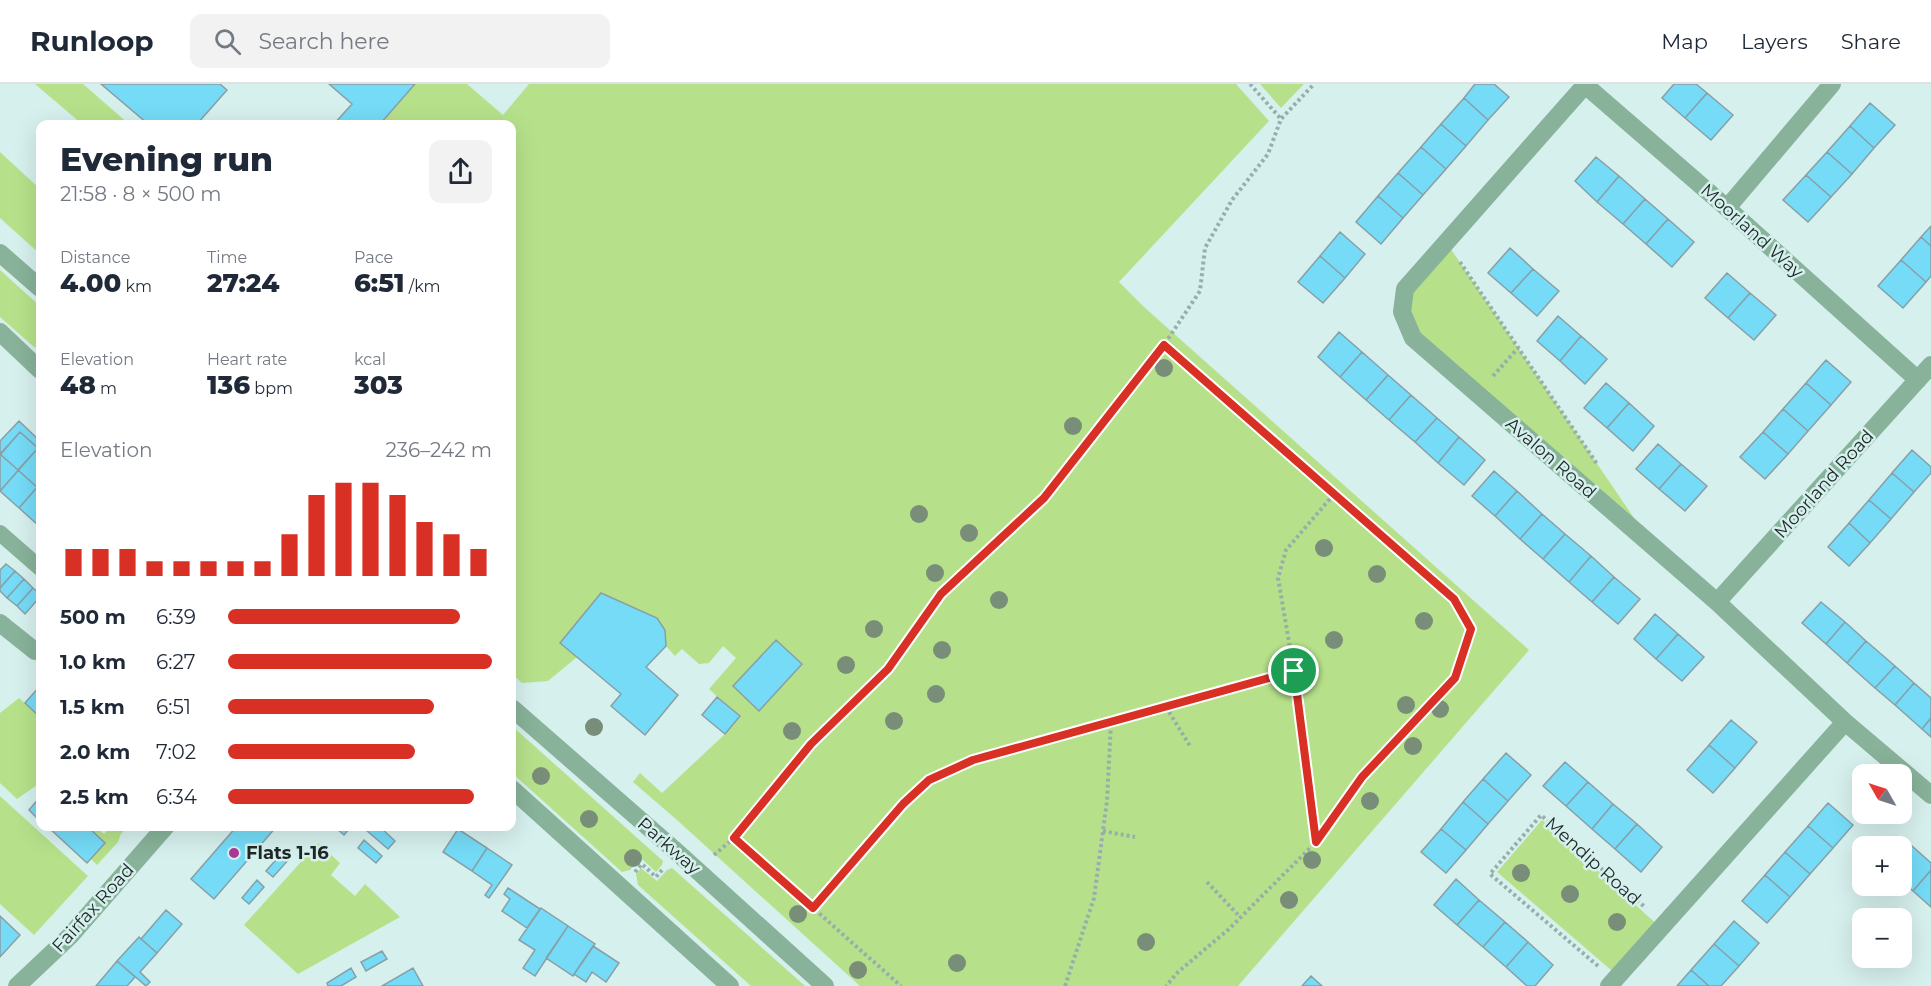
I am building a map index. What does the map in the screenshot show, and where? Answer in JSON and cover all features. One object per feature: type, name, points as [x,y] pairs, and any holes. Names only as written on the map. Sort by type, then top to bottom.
[{"type":"street","points":[[1727,208],[1832,84]]},
{"type":"street","name":"Moorland Way","points":[[1586,85],[1918,380]]},
{"type":"street","name":"Avalon Road","points":[[1586,85],[1406,289],[1402,312],[1413,338],[1717,602],[1845,722],[1931,795]]},
{"type":"street","points":[[0,253],[36,284]]},
{"type":"street","points":[[0,332],[36,366]]},
{"type":"street","name":"Moorland Road","points":[[1717,602],[1931,365]]},
{"type":"street","points":[[0,623],[36,646]]},
{"type":"street","name":"Parkway","points":[[516,711],[678,853],[825,986]]},
{"type":"street","points":[[1612,983],[1845,722]]},
{"type":"street","points":[[516,793],[730,986]]},
{"type":"street","name":"Fairfax Road","points":[[17,986],[70,936],[162,831]]},
{"type":"lane","points":[[0,532],[36,564]]},
{"type":"path","points":[[1250,84],[1281,119]]},
{"type":"path","points":[[697,870],[734,838],[811,744],[888,669],[941,594],[1044,498],[1164,345],[1200,291],[1205,248],[1232,200],[1268,154],[1281,119],[1314,84]]},
{"type":"path","points":[[1446,242],[1602,471]]},
{"type":"path","points":[[1164,345],[1454,599],[1471,629],[1455,678],[1362,777],[1316,842],[1166,986]]},
{"type":"path","points":[[1477,394],[1518,348]]},
{"type":"path","points":[[1316,842],[1294,671],[1278,578],[1286,550],[1335,493]]},
{"type":"path","points":[[813,908],[903,804],[929,780],[973,760],[1294,671]]},
{"type":"path","points":[[1166,707],[1190,746]]},
{"type":"path","points":[[1065,986],[1094,898],[1107,801],[1111,722]]},
{"type":"path","name":"Mendip Road","points":[[1612,983],[1490,874],[1541,815],[1665,925]]},
{"type":"path","points":[[1103,831],[1135,837]]},
{"type":"path","points":[[734,838],[901,986]]},
{"type":"path","points":[[621,888],[642,864],[656,877],[678,853]]},
{"type":"path","points":[[1207,882],[1240,917]]},
{"type":"green space","points":[[35,84],[83,84],[124,120],[77,120]]},
{"type":"green space","points":[[415,84],[467,84],[503,115],[529,84],[1236,84],[1269,121],[1119,282],[1144,307],[1529,650],[1238,986],[860,986],[633,782],[640,773],[662,793],[725,734],[739,717],[709,689],[736,658],[723,646],[709,663],[699,664],[682,649],[675,656],[666,646],[665,630],[657,618],[601,593],[560,643],[577,657],[548,681],[522,683],[516,678],[516,120],[384,120]]},
{"type":"green space","points":[[1260,84],[1304,84],[1281,108]]},
{"type":"green space","points":[[0,152],[36,185],[36,250],[0,218]]},
{"type":"green space","points":[[1446,242],[1647,537],[1413,338],[1405,289]]},
{"type":"green space","points":[[0,270],[36,302],[36,348],[34,347],[0,317]]},
{"type":"green space","points":[[19,698],[36,713],[36,786],[17,799],[0,783],[0,713]]},
{"type":"green space","points":[[516,730],[663,861],[656,872],[641,858],[630,870],[622,872],[516,777]]},
{"type":"green space","points":[[0,796],[88,876],[34,935],[0,904]]},
{"type":"green space","points":[[1542,820],[1662,929],[1618,976],[1497,872]]},
{"type":"green space","points":[[92,831],[100,831],[104,834],[107,831],[124,831],[118,842],[97,865],[91,859],[105,843]]},
{"type":"green space","points":[[318,843],[340,863],[331,875],[355,896],[365,884],[400,917],[298,974],[244,925]]},
{"type":"green space","points":[[641,868],[657,881],[672,868],[805,986],[751,986],[638,885],[636,874]]},
{"type":"building","points":[[101,84],[220,84],[227,90],[201,120],[143,120]]},
{"type":"building","points":[[329,84],[415,84],[384,120],[338,120],[352,104]]},
{"type":"building","points":[[1475,84],[1494,84],[1509,97],[1488,120],[1464,98]]},
{"type":"building","points":[[1674,84],[1696,84],[1707,93],[1685,118],[1662,98]]},
{"type":"building","points":[[1707,93],[1733,115],[1711,140],[1685,118]]},
{"type":"building","points":[[1464,98],[1488,120],[1466,146],[1441,124]]},
{"type":"building","points":[[1870,103],[1895,125],[1874,148],[1850,126]]},
{"type":"building","points":[[1441,124],[1466,146],[1446,169],[1421,147]]},
{"type":"building","points":[[1850,126],[1874,148],[1852,174],[1827,152]]},
{"type":"building","points":[[1421,147],[1446,169],[1423,195],[1398,173]]},
{"type":"building","points":[[1827,152],[1852,174],[1831,197],[1806,175]]},
{"type":"building","points":[[1596,157],[1619,176],[1597,202],[1575,181]]},
{"type":"building","points":[[1398,173],[1423,195],[1403,218],[1378,196]]},
{"type":"building","points":[[1806,175],[1831,197],[1808,222],[1783,200]]},
{"type":"building","points":[[1619,176],[1645,199],[1623,224],[1597,202]]},
{"type":"building","points":[[1378,196],[1403,218],[1381,244],[1356,222]]},
{"type":"building","points":[[1645,199],[1668,219],[1646,244],[1623,224]]},
{"type":"building","points":[[1668,219],[1694,242],[1672,267],[1646,244]]},
{"type":"building","points":[[1931,226],[1931,246],[1921,237]]},
{"type":"building","points":[[1340,232],[1365,254],[1345,278],[1320,256]]},
{"type":"building","points":[[1921,237],[1931,246],[1931,276],[1926,282],[1901,260]]},
{"type":"building","points":[[1510,248],[1533,269],[1511,293],[1488,273]]},
{"type":"building","points":[[1320,256],[1345,278],[1323,303],[1298,282]]},
{"type":"building","points":[[1901,260],[1926,282],[1903,308],[1878,286]]},
{"type":"building","points":[[1533,269],[1559,291],[1537,316],[1511,293]]},
{"type":"building","points":[[1727,273],[1750,293],[1728,318],[1705,298]]},
{"type":"building","points":[[1750,293],[1776,315],[1754,340],[1728,318]]},
{"type":"building","points":[[1558,316],[1581,336],[1560,361],[1537,341]]},
{"type":"building","points":[[1339,332],[1362,352],[1340,377],[1318,357]]},
{"type":"building","points":[[1581,336],[1607,359],[1585,384],[1560,361]]},
{"type":"building","points":[[1362,352],[1388,375],[1366,400],[1340,377]]},
{"type":"building","points":[[1826,360],[1851,382],[1831,405],[1806,383]]},
{"type":"building","points":[[1388,375],[1411,395],[1389,420],[1366,400]]},
{"type":"building","points":[[1606,383],[1629,403],[1607,428],[1584,408]]},
{"type":"building","points":[[1806,383],[1831,405],[1808,431],[1783,409]]},
{"type":"building","points":[[1411,395],[1437,418],[1415,442],[1389,420]]},
{"type":"building","points":[[1629,403],[1654,426],[1633,451],[1607,428]]},
{"type":"building","points":[[1783,409],[1808,431],[1788,454],[1763,432]]},
{"type":"building","points":[[1437,418],[1459,437],[1438,463],[1415,442]]},
{"type":"building","points":[[19,421],[36,437],[36,446],[20,432],[0,454],[0,441]]},
{"type":"building","points":[[20,432],[36,446],[36,450],[18,470],[0,454]]},
{"type":"building","points":[[20,432],[36,446],[36,450],[0,491],[0,455]]},
{"type":"building","points":[[1763,432],[1788,454],[1765,479],[1740,457]]},
{"type":"building","points":[[1459,437],[1485,460],[1464,485],[1438,463]]},
{"type":"building","points":[[1658,444],[1681,464],[1659,489],[1636,469]]},
{"type":"building","points":[[36,450],[36,486],[18,470]]},
{"type":"building","points":[[36,450],[36,489],[19,508],[0,491]]},
{"type":"building","points":[[1912,450],[1931,467],[1931,473],[1914,492],[1892,473]]},
{"type":"building","points":[[1681,464],[1707,486],[1685,511],[1659,489]]},
{"type":"building","points":[[1494,471],[1517,491],[1495,516],[1472,496]]},
{"type":"building","points":[[1892,473],[1914,492],[1891,519],[1869,500]]},
{"type":"building","points":[[36,489],[36,523],[19,508]]},
{"type":"building","points":[[1517,491],[1542,514],[1520,539],[1495,516]]},
{"type":"building","points":[[1869,500],[1891,519],[1870,543],[1849,523]]},
{"type":"building","points":[[1542,514],[1565,534],[1543,559],[1520,539]]},
{"type":"building","points":[[1849,523],[1870,543],[1849,566],[1828,547]]},
{"type":"building","points":[[1565,534],[1591,556],[1569,582],[1543,559]]},
{"type":"building","points":[[1591,556],[1614,577],[1592,602],[1569,582]]},
{"type":"building","points":[[6,564],[15,571],[0,588],[0,570]]},
{"type":"building","points":[[15,571],[24,579],[7,598],[0,588]]},
{"type":"building","points":[[1614,577],[1640,599],[1618,624],[1592,602]]},
{"type":"building","points":[[24,579],[33,588],[17,606],[7,598]]},
{"type":"building","points":[[33,588],[36,591],[36,602],[25,614],[17,606]]},
{"type":"building","points":[[601,593],[657,618],[665,630],[666,646],[646,667],[678,695],[645,735],[611,706],[621,694],[560,643]]},
{"type":"building","points":[[1821,602],[1845,622],[1826,644],[1802,623]]},
{"type":"building","points":[[1655,614],[1678,634],[1656,659],[1634,639]]},
{"type":"building","points":[[1845,622],[1866,641],[1847,663],[1826,644]]},
{"type":"building","points":[[1678,634],[1704,657],[1682,681],[1656,659]]},
{"type":"building","points":[[776,640],[802,664],[759,711],[733,686]]},
{"type":"building","points":[[1866,641],[1895,666],[1875,688],[1847,663]]},
{"type":"building","points":[[1895,666],[1914,683],[1895,705],[1875,688]]},
{"type":"building","points":[[1914,683],[1931,698],[1931,718],[1922,729],[1895,705]]},
{"type":"building","points":[[36,691],[36,713],[25,703]]},
{"type":"building","points":[[717,697],[740,716],[725,734],[702,715]]},
{"type":"building","points":[[1931,718],[1931,737],[1922,729]]},
{"type":"building","points":[[1731,720],[1757,742],[1735,768],[1709,745]]},
{"type":"building","points":[[1709,745],[1735,768],[1713,793],[1687,770]]},
{"type":"building","points":[[1506,753],[1531,775],[1508,801],[1483,779]]},
{"type":"building","points":[[1565,762],[1588,782],[1566,806],[1543,786]]},
{"type":"building","points":[[1483,779],[1508,801],[1488,824],[1463,802]]},
{"type":"building","points":[[1588,782],[1613,804],[1592,829],[1566,806]]},
{"type":"building","points":[[36,802],[36,817],[29,810]]},
{"type":"building","points":[[1463,802],[1488,824],[1466,850],[1441,829]]},
{"type":"building","points":[[1828,803],[1853,825],[1833,848],[1808,826]]},
{"type":"building","points":[[1613,804],[1637,824],[1615,849],[1592,829]]},
{"type":"building","points":[[1637,824],[1662,847],[1641,872],[1615,849]]},
{"type":"building","points":[[1808,826],[1833,848],[1810,874],[1785,852]]},
{"type":"building","points":[[1441,829],[1466,850],[1446,873],[1421,852]]},
{"type":"building","points":[[52,831],[92,831],[105,843],[87,863]]},
{"type":"building","name":"Flats 1-16","points":[[233,831],[273,831],[214,899],[191,879]]},
{"type":"building","points":[[367,831],[384,831],[395,841],[388,849]]},
{"type":"building","points":[[457,831],[461,831],[487,848],[472,871],[443,852]]},
{"type":"building","points":[[364,840],[382,856],[376,863],[358,848]]},
{"type":"building","points":[[1912,846],[1931,863],[1931,870],[1913,891]]},
{"type":"building","points":[[487,848],[512,865],[489,898],[485,895],[492,885],[472,871]]},
{"type":"building","points":[[284,851],[290,858],[273,877],[266,871]]},
{"type":"building","points":[[1785,852],[1810,874],[1790,897],[1765,875]]},
{"type":"building","points":[[1931,870],[1931,907],[1913,891]]},
{"type":"building","points":[[1765,875],[1790,897],[1767,923],[1742,901]]},
{"type":"building","points":[[1456,879],[1479,900],[1457,925],[1434,905]]},
{"type":"building","points":[[257,880],[264,887],[249,904],[242,898]]},
{"type":"building","points":[[508,888],[540,909],[527,928],[502,911],[510,899],[504,894]]},
{"type":"building","points":[[1479,900],[1505,922],[1483,947],[1457,925]]},
{"type":"building","points":[[541,908],[568,926],[535,976],[523,968],[535,950],[519,940]]},
{"type":"building","points":[[166,910],[182,924],[157,953],[141,939]]},
{"type":"building","points":[[0,916],[20,935],[0,957]]},
{"type":"building","points":[[1734,921],[1759,943],[1739,966],[1714,944]]},
{"type":"building","points":[[1505,922],[1528,942],[1506,967],[1483,947]]},
{"type":"building","points":[[568,926],[595,944],[573,976],[546,958]]},
{"type":"building","points":[[139,937],[157,953],[140,972],[150,982],[146,986],[117,961]]},
{"type":"building","points":[[1528,942],[1553,965],[1535,986],[1527,986],[1506,967]]},
{"type":"building","points":[[1714,944],[1739,966],[1721,986],[1709,986],[1691,970]]},
{"type":"building","points":[[593,946],[619,963],[606,982],[592,972],[586,982],[574,974]]},
{"type":"building","points":[[382,951],[387,959],[366,971],[361,962]]},
{"type":"building","points":[[117,961],[135,977],[127,986],[96,986]]},
{"type":"building","points":[[351,968],[356,977],[341,986],[328,986],[327,983]]},
{"type":"building","points":[[413,968],[423,986],[382,986]]},
{"type":"building","points":[[1691,970],[1709,986],[1677,986]]},
{"type":"building","points":[[1311,976],[1322,986],[1302,986]]},
{"type":"place","name":"Flats 1-16","points":[[234,853]]},
{"type":"route","points":[[1164,345],[1454,599],[1471,629],[1455,678],[1362,777],[1316,842],[1294,671],[973,760],[929,780],[903,804],[813,908],[734,838],[811,744],[888,669],[941,594],[1044,498],[1164,345]]}]
